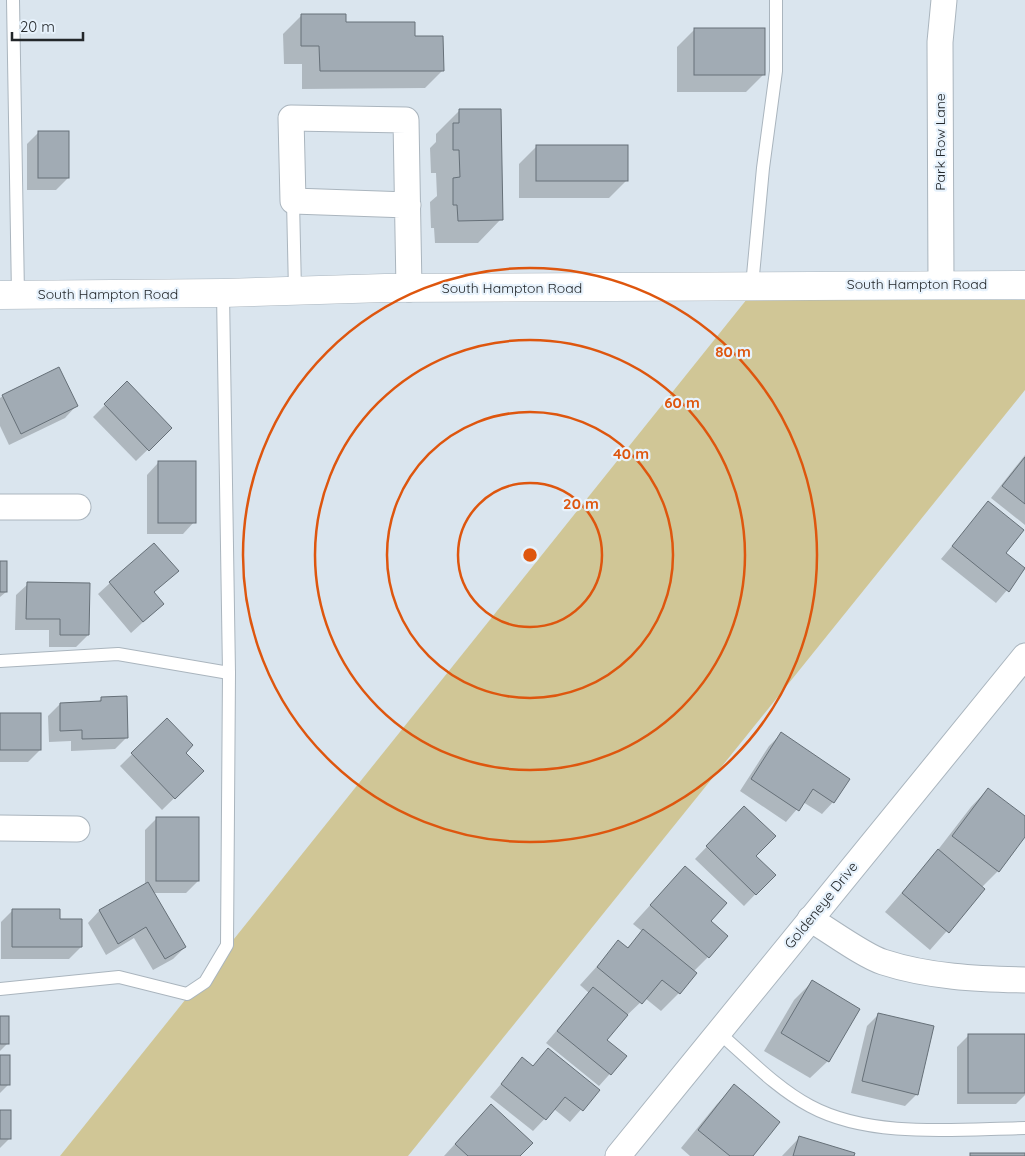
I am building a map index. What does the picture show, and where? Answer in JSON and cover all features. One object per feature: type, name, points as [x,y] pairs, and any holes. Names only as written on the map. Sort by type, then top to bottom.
[{"type":"main road","name":"South Hampton Road","points":[[9,295],[409,289],[941,284],[1025,285]]},
{"type":"street","name":"Park Row Lane","points":[[941,284],[940,42],[944,0]]},
{"type":"street","points":[[408,205],[293,201],[291,118],[406,120],[408,205],[409,289]]},
{"type":"street","points":[[0,507],[78,506]]},
{"type":"street","name":"Goldeneye Drive","points":[[627,1153],[718,1032],[1025,656]]},
{"type":"street","points":[[0,828],[77,830]]},
{"type":"street","points":[[810,919],[882,962],[931,973],[975,979],[1025,980]]},
{"type":"lane","points":[[9,295],[13,0]]},
{"type":"lane","points":[[752,286],[763,168],[776,71],[776,0]]},
{"type":"lane","points":[[293,201],[295,291]]},
{"type":"lane","points":[[0,989],[119,977],[187,994],[205,982],[228,945],[229,672],[223,293]]},
{"type":"lane","points":[[0,661],[118,654],[229,672]]},
{"type":"lane","points":[[718,1032],[778,1084],[810,1106],[834,1117],[861,1124],[889,1127],[1025,1128]]},
{"type":"shaded area","points":[[747,299],[1025,300],[1025,390],[408,1156],[60,1156]]},
{"type":"building","points":[[301,14],[346,14],[346,22],[415,22],[415,36],[443,36],[444,71],[320,71],[319,46],[301,46]]},
{"type":"building","points":[[694,28],[765,28],[765,75],[694,75]]},
{"type":"building","points":[[459,109],[501,109],[503,220],[458,221],[457,205],[453,205],[453,178],[460,177],[459,150],[453,150],[453,123],[459,123]]},
{"type":"building","points":[[38,131],[69,131],[69,178],[38,178]]},
{"type":"building","points":[[536,145],[628,145],[628,181],[536,181]]},
{"type":"building","points":[[59,367],[78,406],[21,434],[2,395]]},
{"type":"building","points":[[127,381],[172,428],[149,451],[104,404]]},
{"type":"building","points":[[1025,457],[1025,504],[1002,486]]},
{"type":"building","points":[[158,461],[196,461],[196,523],[158,523]]},
{"type":"building","points":[[988,501],[1024,530],[1006,553],[1025,568],[1009,592],[952,546]]},
{"type":"building","points":[[154,543],[179,571],[154,592],[164,604],[143,622],[109,582]]},
{"type":"building","points":[[0,561],[7,561],[7,592],[0,592]]},
{"type":"building","points":[[27,582],[90,583],[89,635],[60,635],[60,619],[26,619]]},
{"type":"building","points":[[127,696],[128,738],[82,739],[82,730],[60,731],[60,703],[101,701],[101,697]]},
{"type":"building","points":[[0,713],[41,713],[41,750],[0,750]]},
{"type":"building","points":[[167,718],[193,745],[186,753],[204,771],[175,799],[131,753]]},
{"type":"building","points":[[781,732],[850,779],[834,803],[813,789],[799,811],[751,779]]},
{"type":"building","points":[[988,788],[1025,816],[1025,837],[999,872],[952,836]]},
{"type":"building","points":[[744,806],[776,836],[756,856],[776,875],[756,895],[706,846]]},
{"type":"building","points":[[156,817],[199,817],[199,881],[156,881]]},
{"type":"building","points":[[938,849],[985,889],[949,933],[902,893]]},
{"type":"building","points":[[685,866],[727,903],[711,921],[728,936],[709,958],[650,905]]},
{"type":"building","points":[[148,882],[186,947],[165,959],[146,927],[118,944],[99,910]]},
{"type":"building","points":[[12,909],[60,909],[60,919],[82,919],[82,947],[12,947]]},
{"type":"building","points":[[643,929],[697,973],[680,994],[662,980],[642,1004],[597,967],[618,940],[628,948]]},
{"type":"building","points":[[812,980],[860,1009],[829,1062],[781,1033]]},
{"type":"building","points":[[593,987],[628,1015],[607,1040],[627,1056],[611,1075],[557,1031]]},
{"type":"building","points":[[878,1013],[934,1026],[918,1095],[862,1081]]},
{"type":"building","points":[[0,1016],[9,1016],[9,1044],[0,1044]]},
{"type":"building","points":[[968,1034],[1025,1034],[1025,1093],[968,1093]]},
{"type":"building","points":[[548,1048],[600,1090],[583,1111],[565,1097],[546,1120],[501,1084],[522,1057],[533,1066]]},
{"type":"building","points":[[0,1055],[10,1055],[10,1085],[0,1085]]},
{"type":"building","points":[[734,1084],[780,1122],[753,1156],[730,1156],[698,1130]]},
{"type":"building","points":[[491,1104],[533,1143],[520,1156],[468,1156],[455,1144]]},
{"type":"building","points":[[0,1110],[11,1110],[11,1139],[0,1139]]},
{"type":"building","points":[[799,1136],[855,1153],[854,1156],[793,1156]]},
{"type":"building","points":[[970,1153],[1025,1153],[1025,1156],[970,1156]]}]
